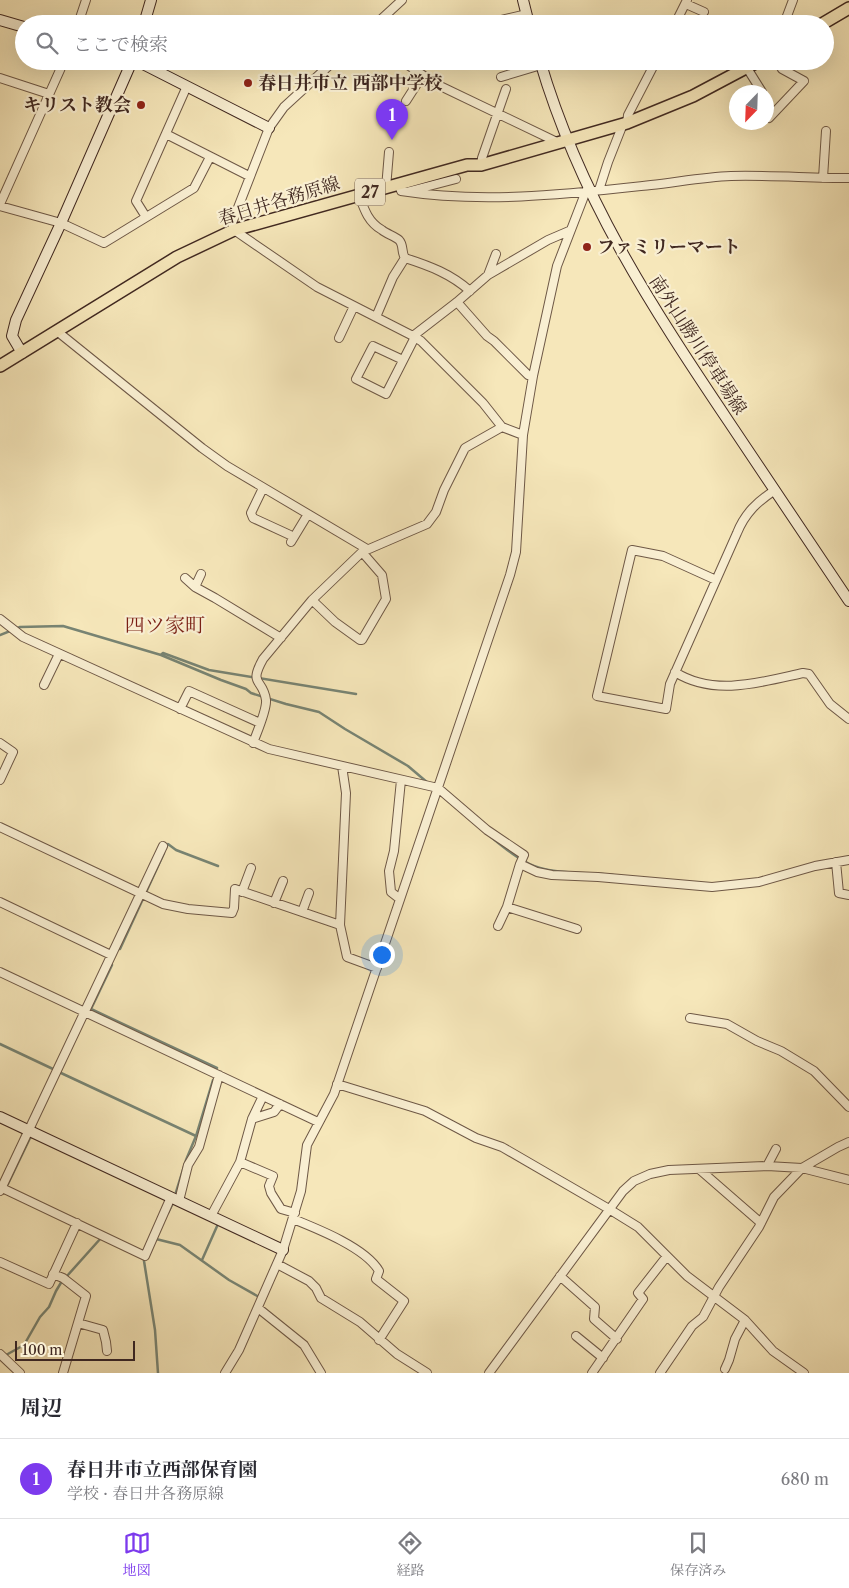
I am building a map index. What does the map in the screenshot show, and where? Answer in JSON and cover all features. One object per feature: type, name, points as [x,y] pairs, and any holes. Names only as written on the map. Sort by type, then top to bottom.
[{"type":"main road","points":[[834,17],[849,8]]},
{"type":"main road","name":"春日井各務原線","points":[[0,366],[177,257],[234,230],[386,188],[403,188],[468,166],[481,165],[625,124],[693,96],[743,70]]},
{"type":"street","points":[[81,15],[85,0]]},
{"type":"street","points":[[147,15],[151,0]]},
{"type":"street","points":[[386,15],[402,0]]},
{"type":"street","points":[[523,0],[527,15]]},
{"type":"street","points":[[787,15],[793,0]]},
{"type":"street","points":[[680,15],[686,2],[704,12]]},
{"type":"street","points":[[0,20],[15,24]]},
{"type":"street","points":[[60,70],[0,205],[61,223],[104,243],[194,188],[210,157]]},
{"type":"street","points":[[22,353],[12,336],[16,320],[129,70]]},
{"type":"street","points":[[155,70],[269,128]]},
{"type":"street","points":[[324,70],[284,106],[269,128],[232,223],[234,230],[240,236],[317,287],[414,337],[483,403],[502,427],[523,435]]},
{"type":"street","points":[[414,70],[436,84],[563,142]]},
{"type":"street","points":[[501,77],[521,70]]},
{"type":"street","name":"南外山勝川停車場線","points":[[543,70],[563,142],[592,191],[620,252],[666,328],[849,601]]},
{"type":"street","points":[[225,1373],[239,1350],[283,1250],[300,1192],[307,1145],[334,1094],[510,574],[516,552],[523,435],[533,376],[557,266],[570,230],[608,162],[628,115],[651,70]]},
{"type":"street","points":[[748,70],[758,85]]},
{"type":"street","points":[[774,113],[804,81],[784,70]]},
{"type":"street","points":[[406,101],[422,76]]},
{"type":"street","points":[[0,78],[49,94]]},
{"type":"street","points":[[146,217],[136,201],[187,86]]},
{"type":"street","points":[[481,165],[506,89]]},
{"type":"street","points":[[823,178],[826,131]]},
{"type":"street","points":[[166,134],[249,176]]},
{"type":"street","points":[[386,188],[389,152]]},
{"type":"street","points":[[403,188],[430,196],[476,198],[592,191],[730,176],[849,178]]},
{"type":"street","points":[[403,188],[456,179]]},
{"type":"street","points":[[360,195],[366,214],[375,226],[399,239],[402,243],[405,258],[443,271],[470,291]]},
{"type":"street","points":[[403,360],[373,346],[356,379],[386,394],[403,360],[414,337],[488,275],[570,230]]},
{"type":"street","points":[[488,275],[496,254]]},
{"type":"street","points":[[376,317],[393,278],[405,258]]},
{"type":"street","points":[[457,302],[487,336],[528,375],[533,376]]},
{"type":"street","points":[[339,338],[354,306]]},
{"type":"street","points":[[58,332],[202,448],[364,550],[382,575],[386,598],[362,640],[335,622],[312,600]]},
{"type":"street","points":[[253,743],[266,702],[264,693],[256,679],[257,670],[263,659],[312,600],[364,550],[426,524],[436,512],[444,490],[465,448],[502,427]]},
{"type":"street","points":[[263,488],[250,513],[253,518],[290,538],[308,514]]},
{"type":"street","points":[[716,580],[664,556],[632,550],[597,696],[666,710],[670,684],[675,672],[716,580],[741,523],[756,503],[774,490]]},
{"type":"street","points":[[195,587],[201,574]]},
{"type":"street","points":[[185,578],[195,587],[281,638]]},
{"type":"street","points":[[0,619],[23,637],[253,743],[269,749],[401,780],[437,791],[487,830],[524,854],[507,908],[498,926]]},
{"type":"street","points":[[44,685],[59,654]]},
{"type":"street","points":[[675,672],[684,678],[701,684],[720,686],[754,684],[803,673],[809,674],[830,704],[849,719]]},
{"type":"street","points":[[180,710],[189,691],[260,723]]},
{"type":"street","points":[[0,744],[13,752],[0,780]]},
{"type":"street","points":[[342,766],[346,793],[340,925],[347,957],[377,968]]},
{"type":"street","points":[[400,899],[391,892],[389,871],[394,851],[401,780]]},
{"type":"street","points":[[0,827],[163,904],[188,909],[232,913],[235,889],[340,925]]},
{"type":"street","points":[[163,846],[1,1189],[145,1256],[175,1199],[188,1165],[199,1147],[219,1075]]},
{"type":"street","points":[[520,864],[537,872],[552,875],[712,887],[760,882],[815,866],[849,860]]},
{"type":"street","points":[[836,862],[839,893],[849,895]]},
{"type":"street","points":[[242,892],[251,868]]},
{"type":"street","points":[[274,903],[282,881]]},
{"type":"street","points":[[302,912],[309,893]]},
{"type":"street","points":[[0,902],[111,955]]},
{"type":"street","points":[[507,908],[577,929]]},
{"type":"street","points":[[0,972],[318,1122]]},
{"type":"street","points":[[690,1018],[727,1024],[757,1041],[781,1051],[814,1071],[849,1107]]},
{"type":"street","points":[[337,1084],[425,1111],[476,1138],[502,1148],[638,1227],[687,1276],[744,1320],[773,1352],[803,1373]]},
{"type":"street","points":[[211,1216],[240,1162],[252,1119],[263,1096]]},
{"type":"street","points":[[252,1119],[274,1112],[280,1104]]},
{"type":"street","points":[[0,1117],[283,1250]]},
{"type":"street","points":[[660,1373],[692,1326],[703,1318],[714,1297],[761,1223],[774,1197],[802,1168],[831,1150],[849,1142]]},
{"type":"street","points":[[767,1166],[776,1149]]},
{"type":"street","points":[[240,1162],[272,1176],[269,1186],[271,1193],[281,1208],[335,1237],[375,1263],[379,1271],[376,1279],[404,1301],[378,1340]]},
{"type":"street","points":[[489,1373],[623,1190],[634,1181],[650,1174],[669,1170],[767,1166],[802,1168],[849,1180]]},
{"type":"street","points":[[699,1169],[761,1223]]},
{"type":"street","points":[[0,1262],[49,1284],[77,1223]]},
{"type":"street","points":[[592,1373],[643,1299],[638,1293],[667,1256]]},
{"type":"street","points":[[277,1264],[309,1281],[316,1288],[321,1298],[360,1322],[396,1354],[427,1373]]},
{"type":"street","points":[[53,1274],[63,1278],[86,1296],[63,1373]]},
{"type":"street","points":[[560,1276],[595,1308],[594,1319],[617,1339]]},
{"type":"street","points":[[258,1308],[304,1345],[321,1373]]},
{"type":"street","points":[[725,1369],[744,1320]]},
{"type":"street","points":[[78,1323],[103,1330],[107,1351]]},
{"type":"street","points":[[576,1336],[603,1358]]},
{"type":"street","points":[[0,1354],[20,1373]]},
{"type":"waterway","points":[[0,635],[20,627],[63,626],[161,655],[246,689],[251,693],[319,712],[408,766],[428,783]]},
{"type":"waterway","points":[[161,655],[163,653],[209,670],[356,694]]},
{"type":"waterway","points":[[491,837],[508,851],[533,866],[558,872],[613,875]]},
{"type":"waterway","points":[[166,848],[168,844],[176,850],[218,866]]},
{"type":"waterway","points":[[120,949],[164,853]]},
{"type":"waterway","points":[[112,965],[91,1009],[217,1068]]},
{"type":"waterway","points":[[0,1044],[53,1069]]},
{"type":"waterway","points":[[61,1073],[196,1136]]},
{"type":"waterway","points":[[176,1192],[213,1080]]},
{"type":"waterway","points":[[6,1188],[32,1137]]},
{"type":"waterway","points":[[168,1213],[172,1205]]},
{"type":"waterway","points":[[202,1260],[218,1224]]},
{"type":"waterway","points":[[67,1276],[101,1238]]},
{"type":"waterway","points":[[156,1239],[180,1245],[229,1280],[259,1297]]},
{"type":"waterway","points":[[146,1258],[144,1261],[155,1330],[158,1373]]},
{"type":"waterway","points":[[6,1355],[24,1345],[40,1317],[49,1307],[62,1281]]},
{"type":"place","name":"春日井市立 西部中学校","points":[[248,83]]},
{"type":"place","name":"キリスト教会","points":[[141,105]]},
{"type":"place","name":"春日井市立西部保育園","points":[[392,140]]},
{"type":"place","name":"ファミリーマート","points":[[587,247]]},
{"type":"district","name":"四ツ家町","points":[[165,625]]}]
